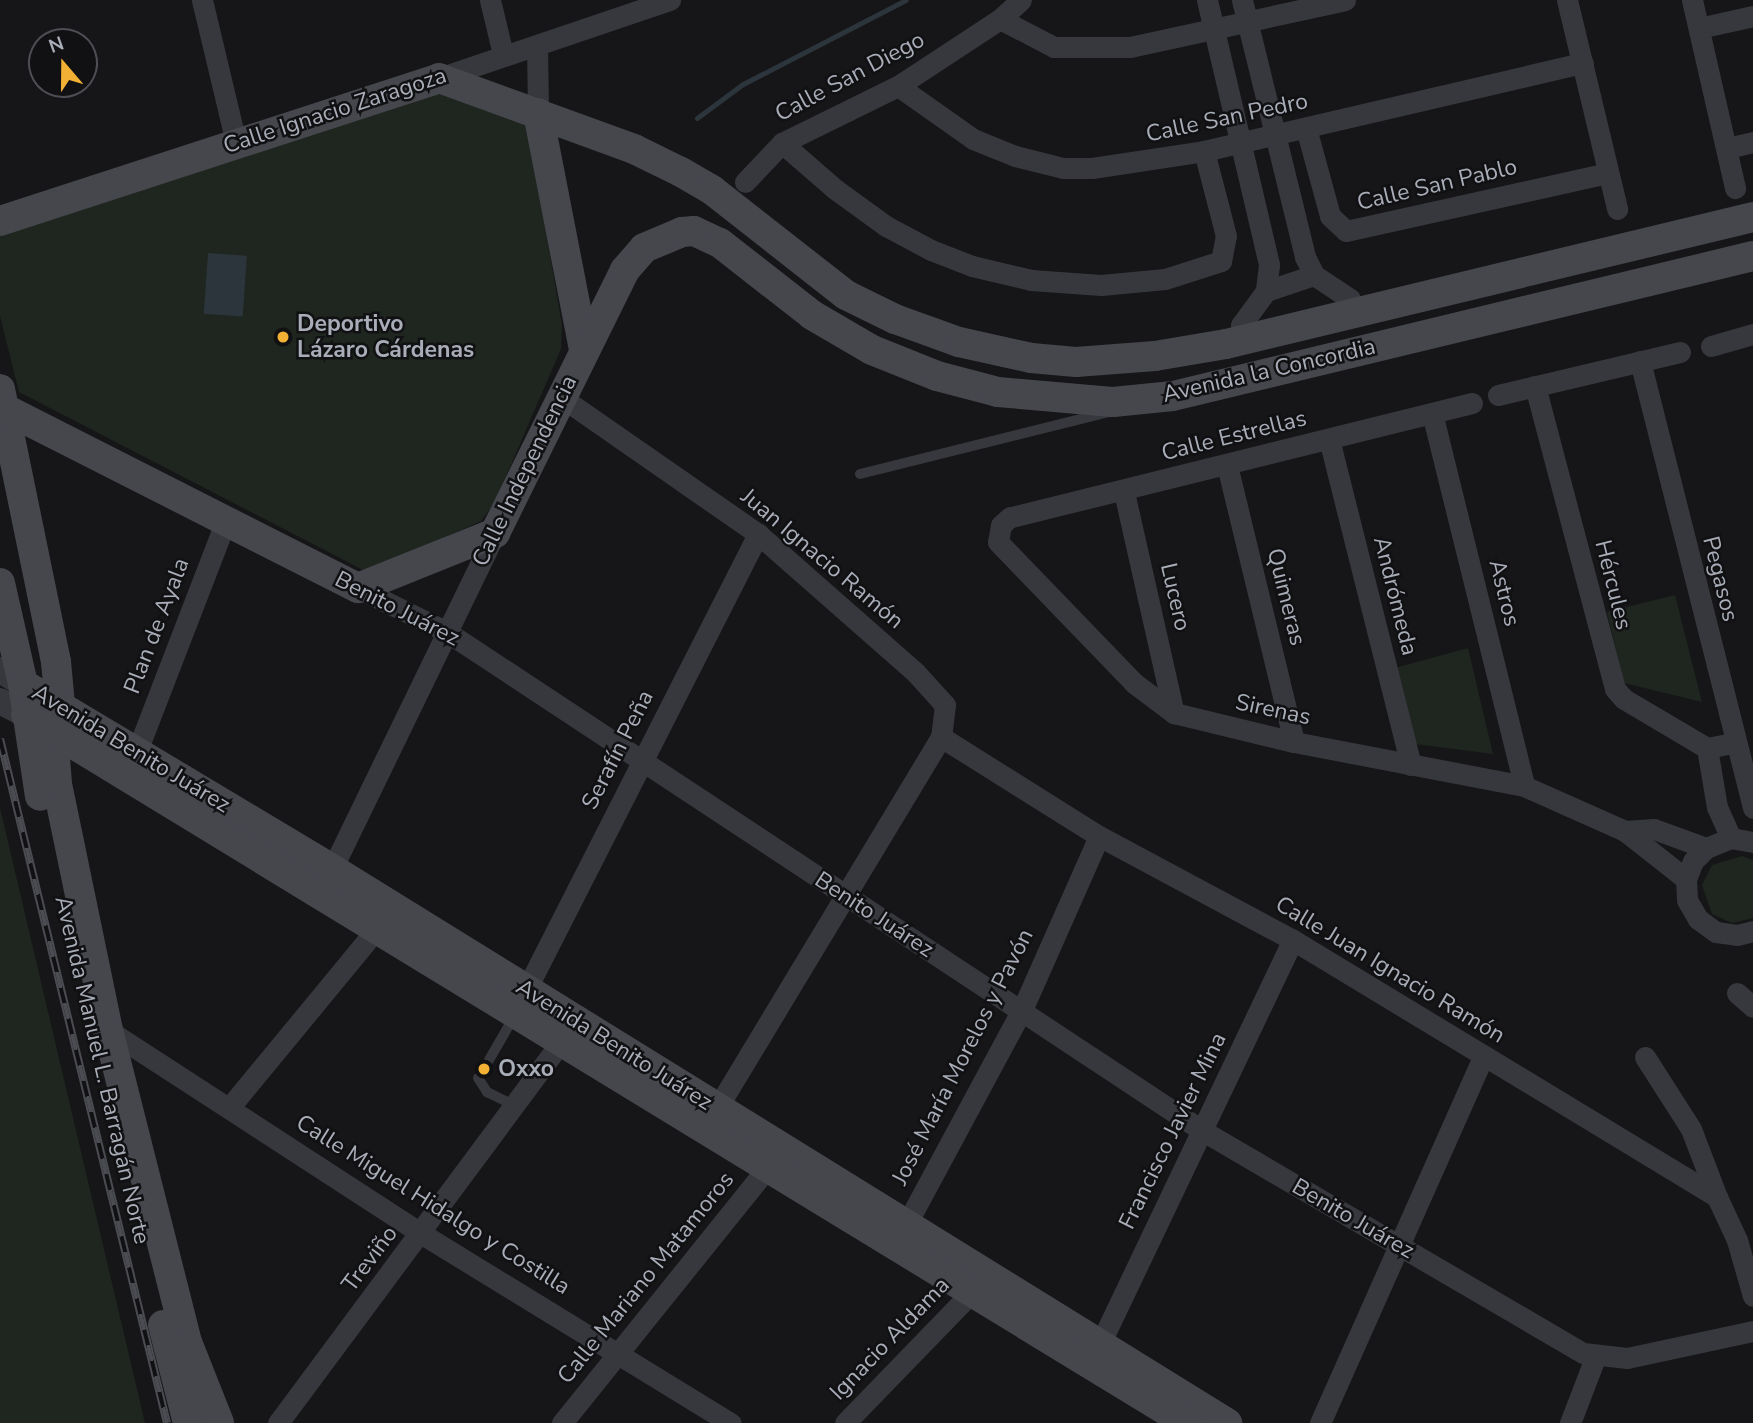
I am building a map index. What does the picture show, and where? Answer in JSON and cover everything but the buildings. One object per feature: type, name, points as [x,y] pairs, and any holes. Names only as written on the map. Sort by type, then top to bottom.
[{"type":"main road","name":"Calle Ignacio Zaragoza","points":[[0,221],[439,78]]},
{"type":"main road","name":"Avenida la Concordia","points":[[439,78],[634,149],[712,190],[846,295],[959,342],[1031,358],[1076,362],[1155,356],[1245,340],[1753,217]]},
{"type":"main road","name":"Calle Independencia","points":[[495,533],[584,349],[538,113]]},
{"type":"main road","points":[[584,349],[634,257],[657,241],[694,231],[712,190]]},
{"type":"main road","name":"Avenida la Concordia","points":[[694,231],[720,243],[812,315],[873,350],[937,376],[998,392],[1052,399],[1113,402],[1173,396],[1753,256]]},
{"type":"main road","points":[[1354,312],[1363,348]]},
{"type":"main road","points":[[1245,340],[1254,376]]},
{"type":"main road","name":"Benito Juárez","points":[[2,399],[358,588]]},
{"type":"main road","name":"Avenida Manuel L. Barragán Norte","points":[[2,399],[57,718],[57,784],[108,1030],[187,1342],[219,1423]]},
{"type":"main road","points":[[358,588],[495,533]]},
{"type":"main road","name":"Avenida Manuel L. Barragán Norte","points":[[0,583],[12,693],[188,1423]]},
{"type":"main road","name":"Avenida Benito Juárez","points":[[12,693],[57,718],[378,927],[521,1002]]},
{"type":"main road","name":"Avenida Benito Juárez","points":[[57,718],[137,751],[332,869],[521,1002],[769,1166],[973,1291],[1169,1419]]},
{"type":"main road","name":"Avenida Benito Juárez","points":[[568,1032],[717,1109],[1227,1423]]},
{"type":"street","points":[[202,0],[236,143]]},
{"type":"street","points":[[490,0],[503,54]]},
{"type":"street","name":"Calle Ignacio Zaragoza","points":[[439,78],[503,54],[537,46],[670,0]]},
{"type":"street","name":"Calle San Diego","points":[[745,182],[782,143],[898,86],[1000,19],[1020,0]]},
{"type":"street","points":[[1207,0],[1269,265],[1266,291],[1241,325],[1245,340]]},
{"type":"street","points":[[1241,0],[1283,175],[1314,275],[1350,299],[1354,312]]},
{"type":"street","points":[[1000,19],[1035,40],[1080,50],[1130,47],[1247,24],[1345,0]]},
{"type":"street","points":[[1567,0],[1617,209]]},
{"type":"street","points":[[1692,0],[1735,188]]},
{"type":"street","points":[[1699,28],[1753,16]]},
{"type":"street","name":"Calle Independencia","points":[[537,46],[538,113]]},
{"type":"street","name":"Calle San Pedro","points":[[898,86],[973,139],[1015,156],[1063,168],[1122,167],[1240,143],[1583,63]]},
{"type":"street","name":"Calle San Pablo","points":[[1306,128],[1330,216],[1346,231],[1608,173]]},
{"type":"street","points":[[1727,148],[1753,142]]},
{"type":"street","points":[[782,143],[835,189],[886,226],[931,250],[972,266],[1031,280],[1101,285],[1165,279],[1221,261],[1226,236],[1204,151]]},
{"type":"street","points":[[1250,183],[1283,175]]},
{"type":"street","points":[[1261,226],[1294,216]]},
{"type":"street","points":[[1266,291],[1314,275]]},
{"type":"street","points":[[1711,346],[1752,340]]},
{"type":"street","points":[[1498,395],[1680,352]]},
{"type":"street","name":"Pegasos","points":[[1640,361],[1733,743],[1753,808]]},
{"type":"street","name":"Hércules","points":[[1535,387],[1615,688],[1623,699],[1707,748]]},
{"type":"street","name":"Juan Ignacio Ramón","points":[[561,397],[758,534],[939,694],[946,720],[942,737]]},
{"type":"street","name":"Calle Estrellas","points":[[1010,517],[1124,492],[1472,403]]},
{"type":"street","name":"Astros","points":[[1432,412],[1524,786]]},
{"type":"street","name":"Andrómeda","points":[[1329,439],[1410,765]]},
{"type":"street","name":"Quimeras","points":[[1227,465],[1294,742]]},
{"type":"street","name":"Lucero","points":[[1124,492],[1174,713]]},
{"type":"street","name":"Sirenas","points":[[1010,517],[997,534],[1004,553],[1134,683],[1174,713],[1294,742],[1524,786],[1625,831],[1686,878]]},
{"type":"street","name":"Plan de Ayala","points":[[137,751],[226,520]]},
{"type":"street","name":"Calle Independencia","points":[[332,869],[495,533]]},
{"type":"street","name":"Serafín Peña","points":[[521,1002],[758,534]]},
{"type":"street","name":"Benito Juárez","points":[[358,588],[447,632],[1203,1131],[1595,1358]]},
{"type":"street","points":[[717,1109],[942,737]]},
{"type":"street","name":"Calle Juan Ignacio Ramón","points":[[942,737],[1099,836],[1293,940],[1717,1197]]},
{"type":"street","points":[[1733,743],[1707,748],[1714,793],[1747,840],[1706,848],[1693,861],[1686,878],[1687,900],[1698,919],[1716,932],[1737,936],[1753,931]]},
{"type":"street","name":"Sirenas","points":[[1625,831],[1669,831],[1706,848]]},
{"type":"street","name":"José María Morelos y Pavón","points":[[906,1225],[1022,1010],[1099,836]]},
{"type":"street","points":[[229,1108],[378,927]]},
{"type":"street","name":"Francisco Javier Mina","points":[[1100,1345],[1293,940]]},
{"type":"street","points":[[1737,993],[1753,1007]]},
{"type":"street","name":"Calle Miguel Hidalgo y Costilla","points":[[108,1030],[422,1234],[731,1423]]},
{"type":"street","name":"Treviño","points":[[278,1423],[422,1234],[568,1032]]},
{"type":"street","points":[[1320,1423],[1483,1057]]},
{"type":"street","points":[[1644,1057],[1691,1129],[1737,1240],[1753,1296]]},
{"type":"street","name":"Calle Mariano Matamoros","points":[[562,1423],[769,1166]]},
{"type":"street","name":"Ignacio Aldama","points":[[845,1423],[973,1291]]},
{"type":"street","points":[[1570,1423],[1595,1358],[1627,1358],[1753,1331]]},
{"type":"lane","points":[[860,474],[1173,396]]},
{"type":"lane","points":[[489,1060],[521,1002]]},
{"type":"lane","points":[[478,1078],[487,1092],[516,1106]]},
{"type":"shaded area","name":"Deportivo Lázaro Cárdenas","points":[[433,89],[522,121],[529,133],[562,325],[561,349],[495,502],[481,521],[367,572],[19,392],[0,316],[0,230]]},
{"type":"shaded area","points":[[208,253],[247,256],[243,317],[204,314]]},
{"type":"shaded area","points":[[1675,595],[1702,702],[1624,683],[1607,612]]},
{"type":"shaded area","points":[[1468,648],[1493,754],[1415,744],[1395,668]]},
{"type":"shaded area","points":[[0,808],[145,1423],[0,1423]]},
{"type":"shaded area","points":[[1742,856],[1753,860],[1753,918],[1732,923],[1712,914],[1702,885],[1712,865]]},
{"type":"waterway","points":[[697,118],[743,84],[906,0]]},
{"type":"railway","points":[[0,739],[167,1423]]},
{"type":"place","name":"Deportivo Lázaro Cárdenas","points":[[283,337]]},
{"type":"place","name":"Oxxo","points":[[484,1069]]}]
